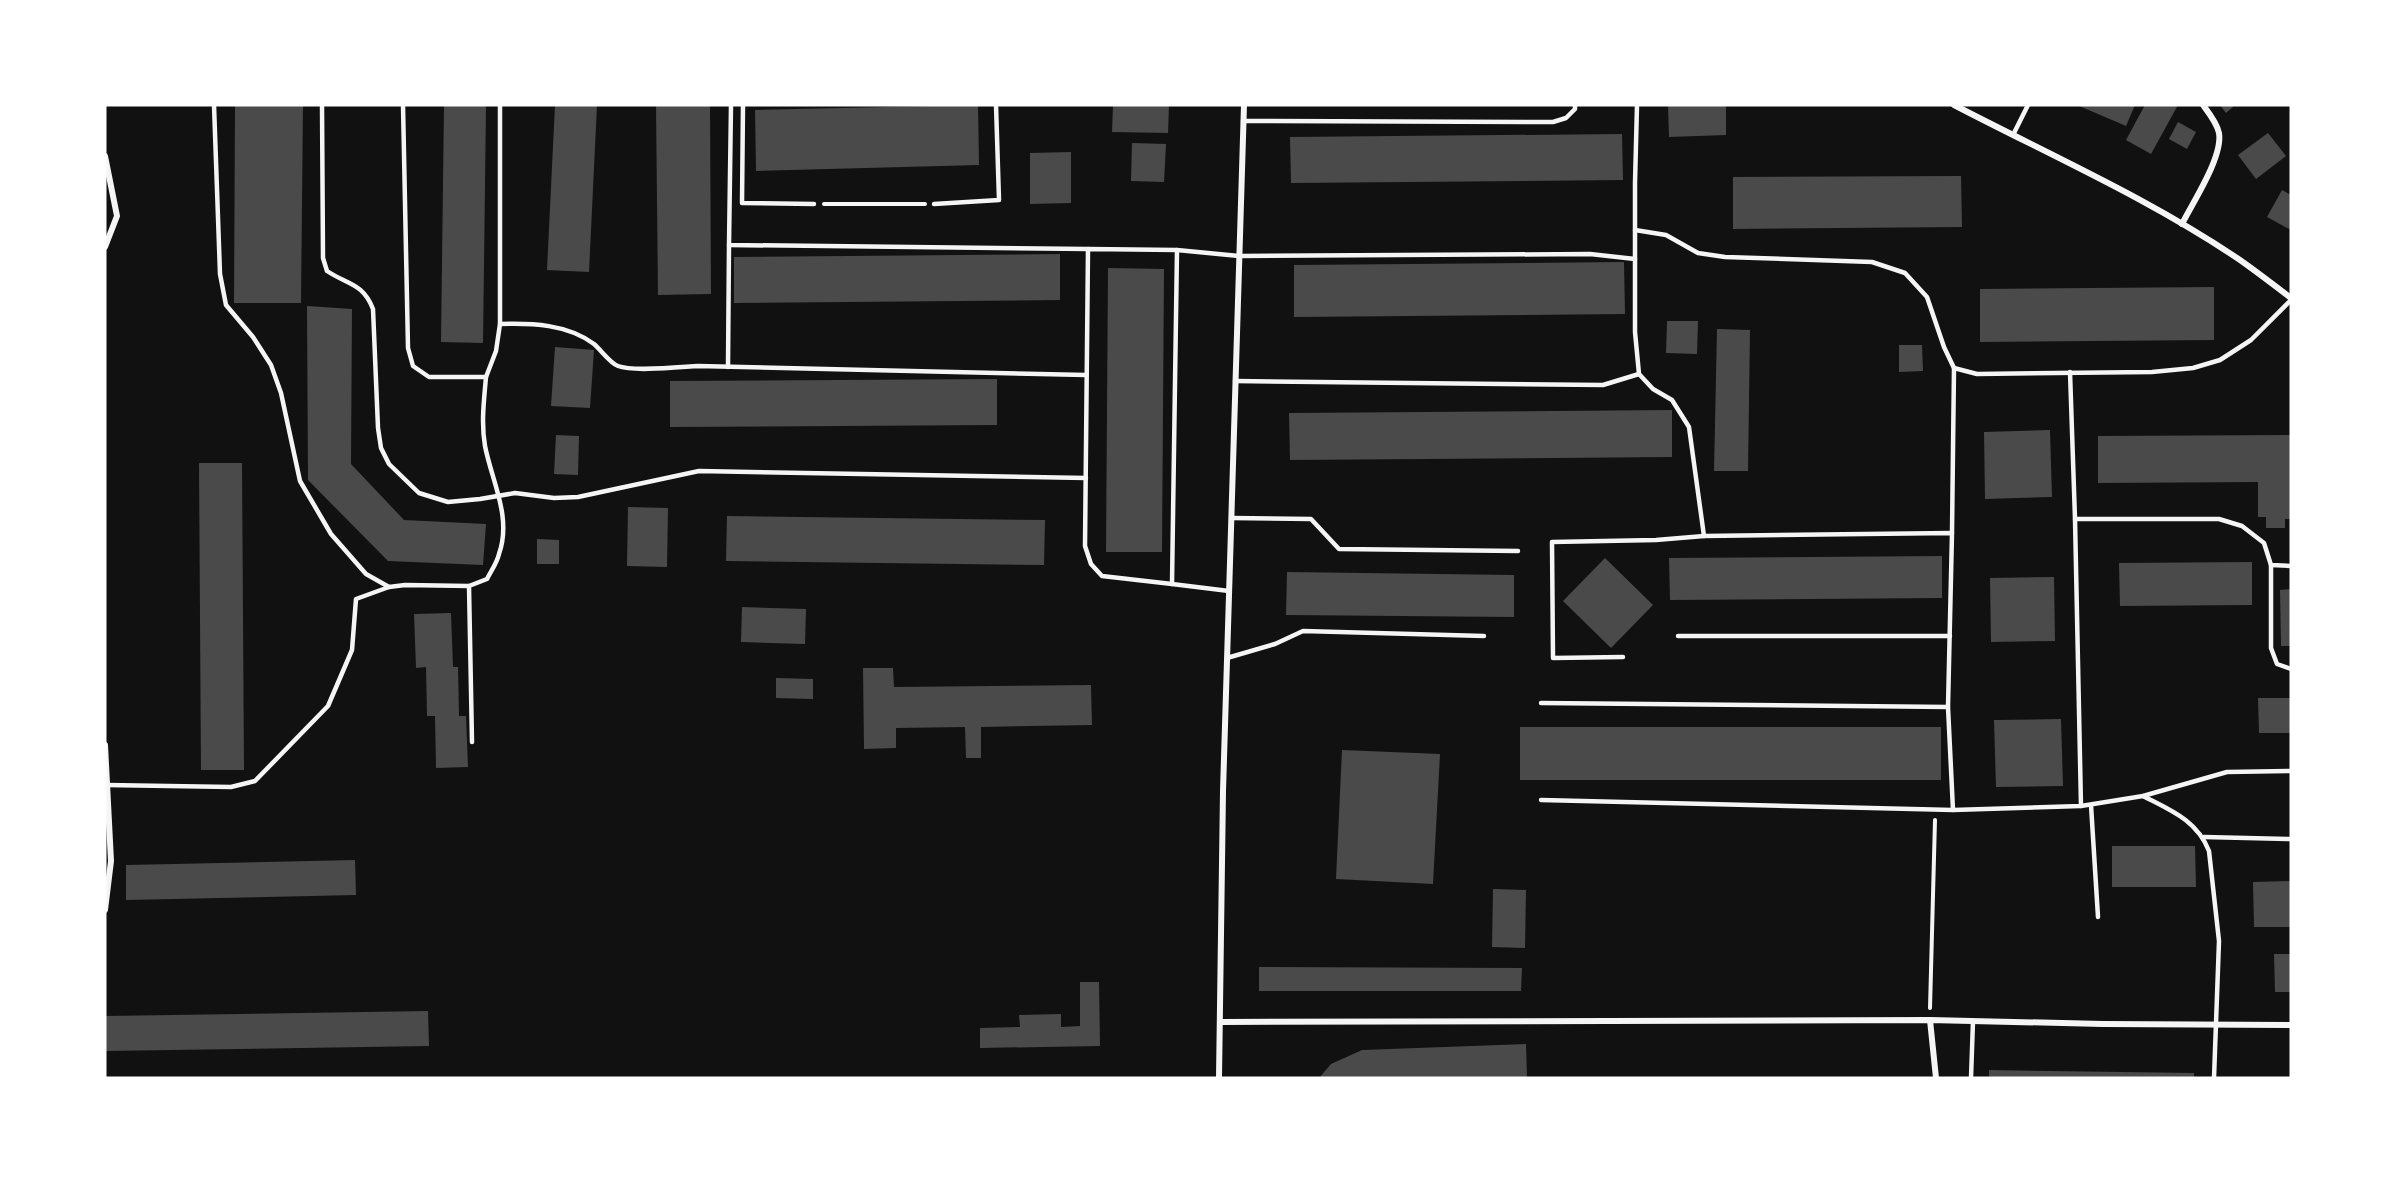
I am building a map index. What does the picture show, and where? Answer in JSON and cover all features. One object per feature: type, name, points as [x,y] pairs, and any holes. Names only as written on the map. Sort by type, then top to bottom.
[{"type":"street","points":[[1219,1078],[1223,791],[1244,105]]},
{"type":"street","points":[[1954,105],[2104,180],[2182,224],[2240,260],[2291,299]]},
{"type":"street","points":[[2182,224],[2217,153],[2219,134],[2212,117],[2203,105]]},
{"type":"street","points":[[105,156],[117,216],[105,247]]},
{"type":"street","points":[[105,745],[111,861],[105,910]]},
{"type":"street","points":[[1221,1022],[1930,1020],[2291,1025]]},
{"type":"street","points":[[1930,1020],[1936,1078]]},
{"type":"lane","points":[[214,105],[220,274],[226,305],[253,337],[271,365],[281,393],[300,481],[331,534],[366,574],[389,587]]},
{"type":"lane","points":[[322,105],[323,258],[327,271],[358,286],[368,297],[373,309],[378,428],[381,448],[389,464],[418,493],[448,502],[515,493],[554,498],[578,497],[699,471],[1086,478]]},
{"type":"lane","points":[[403,105],[408,348],[413,366],[429,377],[486,377]]},
{"type":"lane","points":[[106,785],[231,787],[255,781],[328,706],[352,650],[356,599],[389,587],[469,586],[488,579],[500,553],[503,522],[500,496],[485,444],[482,413],[486,377],[496,351],[500,324],[500,105]]},
{"type":"lane","points":[[728,367],[731,105]]},
{"type":"lane","points":[[743,105],[742,203],[814,204]]},
{"type":"lane","points":[[934,204],[999,200],[996,105]]},
{"type":"lane","points":[[1243,121],[1553,122],[1566,118],[1575,109],[1575,105]]},
{"type":"lane","points":[[1638,105],[1635,332],[1639,374],[1653,389],[1672,400],[1689,427],[1704,536]]},
{"type":"lane","points":[[2013,135],[2028,105]]},
{"type":"lane","points":[[1635,230],[1666,235],[1698,253],[1725,257],[1872,262],[1905,273],[1927,297],[1944,347],[1954,368],[1948,707],[1953,810]]},
{"type":"lane","points":[[729,245],[1177,250],[1239,256],[1590,254],[1635,259]]},
{"type":"lane","points":[[1088,249],[1085,546],[1090,564],[1102,576],[1229,591]]},
{"type":"lane","points":[[1172,585],[1177,250]]},
{"type":"lane","points":[[1954,368],[1977,374],[2152,372],[2193,368],[2220,360],[2251,340],[2291,299]]},
{"type":"lane","points":[[500,324],[532,323],[570,331],[592,343],[618,366],[654,369],[728,367],[1086,375]]},
{"type":"lane","points":[[2070,372],[2081,806]]},
{"type":"lane","points":[[1235,381],[1603,385],[1639,374]]},
{"type":"lane","points":[[1231,518],[1311,519],[1339,549],[1518,552]]},
{"type":"lane","points":[[2075,519],[2219,519],[2242,526],[2264,543],[2271,565],[2271,648],[2277,664],[2291,669]]},
{"type":"lane","points":[[1623,657],[1553,658],[1552,542],[1656,540],[1704,536],[1952,533]]},
{"type":"lane","points":[[2271,565],[2291,566]]},
{"type":"lane","points":[[469,586],[472,742]]},
{"type":"lane","points":[[1227,658],[1275,644],[1303,631],[1484,636]]},
{"type":"lane","points":[[1678,636],[1950,636]]},
{"type":"lane","points":[[1541,703],[1948,707]]},
{"type":"lane","points":[[1541,800],[1936,810],[2081,806],[2143,796],[2227,772],[2291,771]]},
{"type":"lane","points":[[2143,796],[2194,826],[2204,837],[2209,851],[2219,941],[2214,1078]]},
{"type":"lane","points":[[2091,805],[2098,917]]},
{"type":"lane","points":[[2204,837],[2291,839]]},
{"type":"lane","points":[[1971,1078],[1973,1022]]},
{"type":"path","points":[[814,204],[934,204]]},
{"type":"path","points":[[1930,1020],[1936,810]]},
{"type":"building","points":[[235,105],[303,105],[301,303],[234,303]]},
{"type":"building","points":[[444,105],[486,105],[483,343],[441,342]]},
{"type":"building","points":[[555,105],[597,105],[589,272],[547,270]]},
{"type":"building","points":[[656,105],[710,105],[711,294],[658,295]]},
{"type":"building","points":[[978,105],[979,165],[756,171],[755,110]]},
{"type":"building","points":[[1113,105],[1169,105],[1168,133],[1112,132]]},
{"type":"building","points":[[1668,105],[1726,105],[1726,135],[1669,137]]},
{"type":"building","points":[[2077,105],[2135,105],[2126,126]]},
{"type":"building","points":[[2145,105],[2178,105],[2151,154],[2126,140]]},
{"type":"building","points":[[2220,105],[2235,105],[2226,113]]},
{"type":"building","points":[[2178,122],[2196,132],[2187,149],[2169,139]]},
{"type":"building","points":[[2268,133],[2286,156],[2256,179],[2238,155]]},
{"type":"building","points":[[1622,134],[1623,180],[1291,183],[1290,137]]},
{"type":"building","points":[[1132,143],[1166,144],[1164,182],[1131,181]]},
{"type":"building","points":[[1071,152],[1071,203],[1030,204],[1030,153]]},
{"type":"building","points":[[1961,176],[1962,227],[1733,229],[1733,177]]},
{"type":"building","points":[[2282,190],[2291,195],[2291,230],[2267,217]]},
{"type":"building","points":[[1060,254],[1060,300],[734,303],[734,257]]},
{"type":"building","points":[[1624,262],[1625,314],[1294,317],[1294,265]]},
{"type":"building","points":[[1108,268],[1164,269],[1162,552],[1106,552]]},
{"type":"building","points":[[2214,287],[2214,340],[1980,342],[1980,289]]},
{"type":"building","points":[[307,306],[352,309],[351,464],[404,520],[486,524],[483,565],[388,561],[308,480]]},
{"type":"building","points":[[1667,321],[1698,321],[1697,354],[1666,353]]},
{"type":"building","points":[[1717,329],[1750,330],[1748,471],[1714,471]]},
{"type":"building","points":[[1899,345],[1922,345],[1923,371],[1899,372]]},
{"type":"building","points":[[555,347],[594,350],[590,408],[551,406]]},
{"type":"building","points":[[997,379],[997,425],[670,427],[670,381]]},
{"type":"building","points":[[1672,410],[1672,457],[1290,460],[1289,413]]},
{"type":"building","points":[[2050,430],[2052,497],[1985,499],[1984,432]]},
{"type":"building","points":[[556,435],[579,436],[578,475],[554,474]]},
{"type":"building","points":[[2291,435],[2291,519],[2285,519],[2285,528],[2266,528],[2266,517],[2258,517],[2258,482],[2098,483],[2098,436]]},
{"type":"building","points":[[199,463],[242,463],[244,770],[201,770]]},
{"type":"building","points":[[628,507],[668,508],[667,567],[627,566]]},
{"type":"building","points":[[727,516],[1045,520],[1044,565],[726,561]]},
{"type":"building","points":[[537,539],[559,540],[559,564],[537,564]]},
{"type":"building","points":[[1942,556],[1942,598],[1670,600],[1669,558]]},
{"type":"building","points":[[1605,558],[1653,605],[1611,648],[1563,601]]},
{"type":"building","points":[[2252,562],[2252,605],[2120,606],[2119,563]]},
{"type":"building","points":[[1287,572],[1514,575],[1514,617],[1286,615]]},
{"type":"building","points":[[2054,577],[2055,641],[1991,642],[1990,578]]},
{"type":"building","points":[[2291,589],[2291,646],[2281,646],[2280,590]]},
{"type":"building","points":[[742,607],[806,609],[805,644],[741,642]]},
{"type":"building","points":[[451,613],[453,667],[458,667],[459,716],[466,716],[468,767],[436,768],[435,716],[427,716],[426,667],[416,668],[414,614]]},
{"type":"building","points":[[863,668],[893,668],[894,687],[1091,685],[1092,725],[981,727],[981,758],[966,758],[965,727],[896,728],[896,748],[864,749]]},
{"type":"building","points":[[776,678],[813,679],[813,699],[776,698]]},
{"type":"building","points":[[2258,698],[2291,698],[2291,733],[2259,733]]},
{"type":"building","points":[[2061,719],[2063,786],[1996,787],[1994,720]]},
{"type":"building","points":[[1520,727],[1941,727],[1941,780],[1520,780]]},
{"type":"building","points":[[1342,750],[1440,754],[1433,884],[1336,879]]},
{"type":"building","points":[[2112,846],[2195,846],[2196,887],[2112,887]]},
{"type":"building","points":[[355,860],[356,895],[126,900],[126,865]]},
{"type":"building","points":[[2291,881],[2291,927],[2254,927],[2253,882]]},
{"type":"building","points":[[1493,889],[1526,890],[1525,948],[1492,947]]},
{"type":"building","points":[[2274,954],[2291,954],[2291,992],[2275,992]]},
{"type":"building","points":[[1259,967],[1522,968],[1521,991],[1259,991]]},
{"type":"building","points":[[1080,982],[1099,982],[1100,1046],[980,1048],[980,1028],[1020,1027],[1019,1015],[1061,1014],[1061,1027],[1080,1026]]},
{"type":"building","points":[[428,1011],[429,1046],[105,1051],[105,1016]]},
{"type":"building","points":[[1526,1044],[1527,1078],[1319,1078],[1331,1064],[1362,1050]]},
{"type":"building","points":[[1989,1070],[2194,1073],[2194,1078],[1989,1078]]}]
